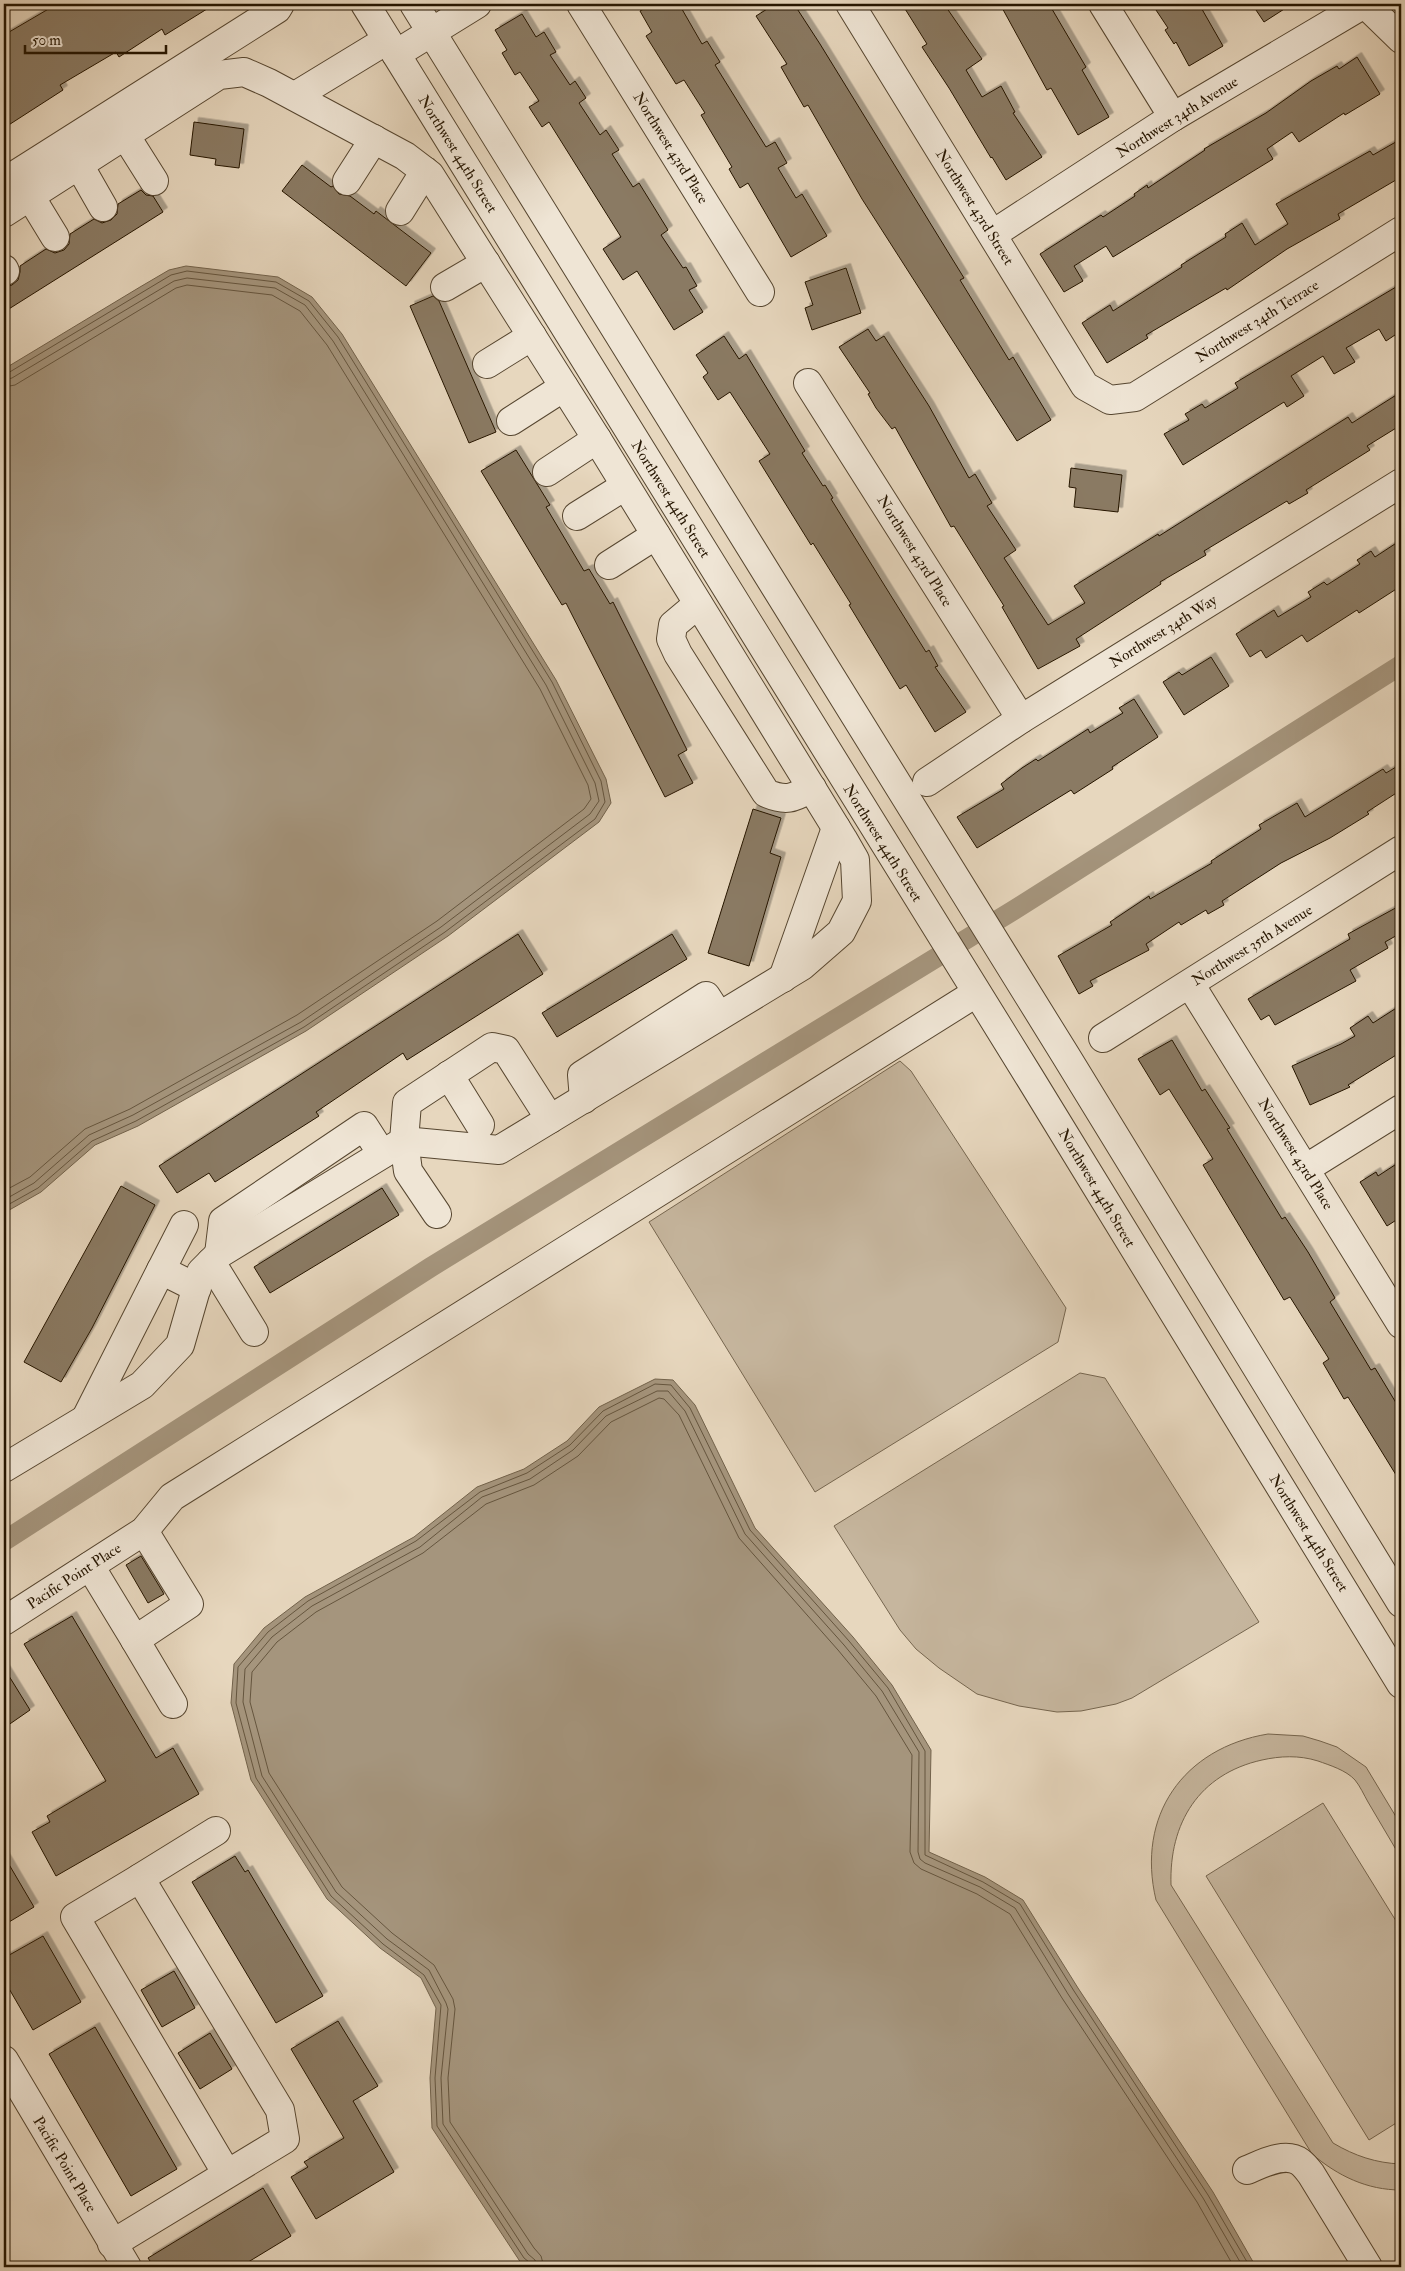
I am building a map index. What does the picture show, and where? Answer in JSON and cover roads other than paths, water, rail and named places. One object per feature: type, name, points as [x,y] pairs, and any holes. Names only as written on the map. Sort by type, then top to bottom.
[{"type":"street","points":[[4,182],[277,9],[280,4]]},
{"type":"street","name":"Northwest 44th Street","points":[[365,4],[1401,1684]]},
{"type":"street","points":[[414,4],[898,784],[957,883],[1401,1603]]},
{"type":"street","points":[[295,96],[392,47],[432,32],[477,4]]},
{"type":"street","name":"Northwest 43rd Place","points":[[581,4],[760,292]]},
{"type":"street","name":"Northwest 43rd Street","points":[[850,4],[1085,386],[1110,400]]},
{"type":"street","points":[[1103,4],[1173,117]]},
{"type":"street","points":[[1365,4],[1401,39]]},
{"type":"street","name":"Northwest 34th Avenue","points":[[993,234],[1173,117],[1365,4]]},
{"type":"street","points":[[4,213],[219,75],[244,72],[269,82],[405,156],[430,175],[597,439],[855,860],[857,901],[841,932],[802,966],[499,1150],[393,1147],[215,1258],[201,1272],[180,1345],[142,1385],[4,1468]]},
{"type":"street","points":[[125,135],[154,181]]},
{"type":"street","points":[[347,181],[374,139]]},
{"type":"street","points":[[79,165],[104,207]]},
{"type":"street","points":[[400,211],[424,171]]},
{"type":"street","points":[[30,196],[55,237]]},
{"type":"street","name":"Northwest 34th Terrace","points":[[1110,400],[1135,397],[1401,231]]},
{"type":"street","points":[[445,287],[486,263]]},
{"type":"street","points":[[487,364],[532,336]]},
{"type":"street","name":"Northwest 43rd Place","points":[[808,383],[1021,719]]},
{"type":"street","points":[[511,421],[564,387]]},
{"type":"street","points":[[547,472],[597,439]]},
{"type":"street","name":"Northwest 34th Way","points":[[927,782],[1021,719],[1401,483]]},
{"type":"street","points":[[577,516],[625,486]]},
{"type":"street","points":[[609,565],[656,535]]},
{"type":"street","points":[[698,604],[673,625],[671,639],[678,654],[766,793],[778,798],[792,798],[812,788]]},
{"type":"street","points":[[862,808],[898,784]]},
{"type":"street","points":[[783,978],[836,828]]},
{"type":"street","name":"Northwest 35th Avenue","points":[[1103,1038],[1401,850]]},
{"type":"street","name":"Northwest 43rd Place","points":[[1190,984],[1401,1324]]},
{"type":"street","name":"Pacific Point Place","points":[[4,1621],[144,1531],[172,1497],[976,992]]},
{"type":"street","points":[[393,1147],[407,1103],[492,1048],[506,1050],[550,1119]]},
{"type":"street","points":[[449,1076],[480,1125]]},
{"type":"street","points":[[1305,1169],[1401,1109]]},
{"type":"street","points":[[393,1147],[437,1214]]},
{"type":"street","points":[[86,1418],[184,1225]]},
{"type":"street","points":[[215,1258],[254,1332]]},
{"type":"street","points":[[161,1270],[197,1288]]},
{"type":"street","points":[[135,1640],[189,1604],[144,1531]]},
{"type":"street","points":[[90,1566],[173,1704]]},
{"type":"street","points":[[216,1831],[74,1917],[227,2174]]},
{"type":"street","points":[[112,2244],[285,2139],[280,2110],[140,1878]]},
{"type":"street","name":"Pacific Point Place","points":[[4,2060],[126,2267]]},
{"type":"street","points":[[1247,2170],[1270,2160],[1285,2158],[1300,2161],[1311,2174],[1368,2267]]},
{"type":"water","points":[[186,266],[278,277],[312,297],[342,334],[556,680],[606,779],[611,803],[599,822],[448,936],[306,1031],[138,1126],[95,1145],[41,1192],[4,1213],[4,369],[169,270]]},
{"type":"water","points":[[655,1379],[673,1380],[695,1405],[755,1528],[853,1637],[892,1685],[931,1750],[929,1852],[985,1877],[1023,1900],[1078,1988],[1213,2192],[1256,2267],[529,2267],[521,2263],[432,2128],[430,2078],[436,2008],[421,1978],[380,1948],[327,1899],[251,1780],[231,1703],[234,1664],[264,1628],[305,1597],[414,1537],[477,1487],[524,1469],[567,1441],[599,1407]]},
{"type":"waterway","points":[[4,1541],[431,1267],[1014,910],[1401,665]]}]
